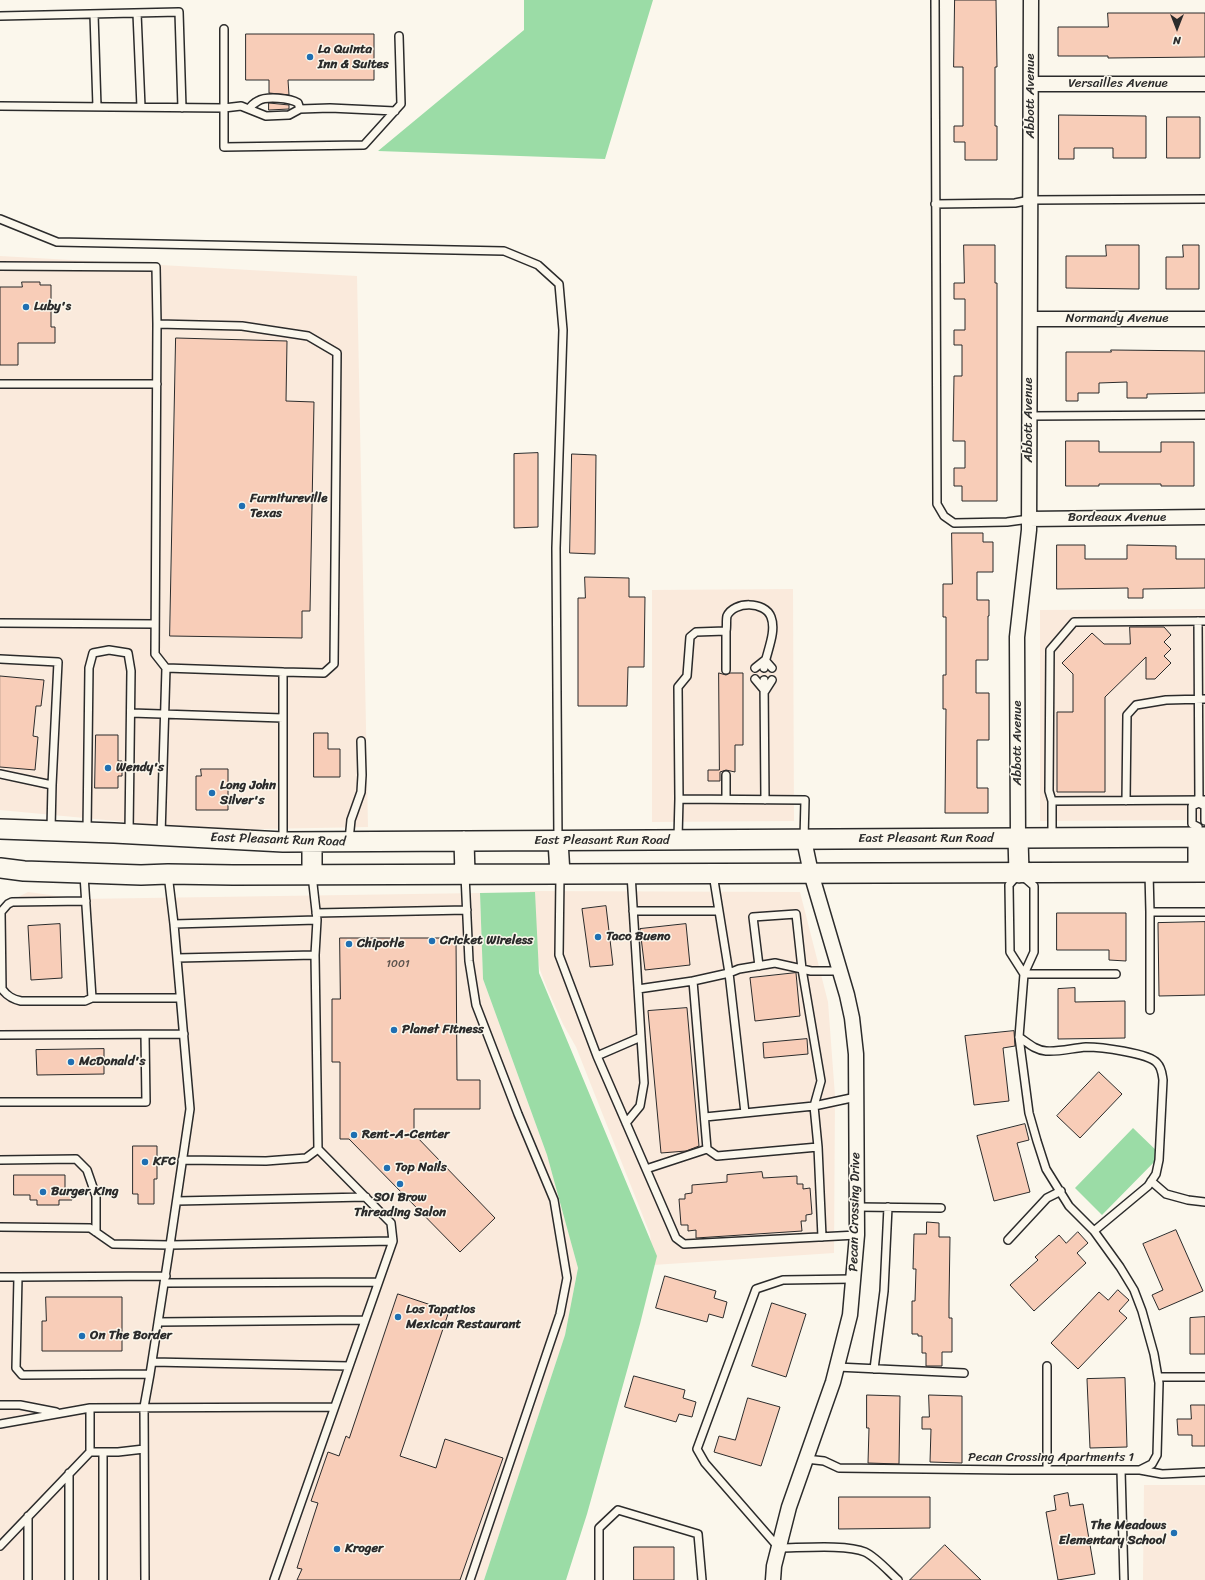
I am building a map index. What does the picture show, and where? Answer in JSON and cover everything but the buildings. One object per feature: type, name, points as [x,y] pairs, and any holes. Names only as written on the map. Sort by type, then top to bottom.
[{"type":"main road","name":"East Pleasant Run Road","points":[[0,829],[283,842],[1052,838],[1202,829]]},
{"type":"main road","points":[[0,868],[141,875],[1202,872],[1202,829]]},
{"type":"main road","points":[[1018,838],[1019,872]]},
{"type":"main road","points":[[558,841],[560,874]]},
{"type":"main road","points":[[312,842],[312,874]]},
{"type":"main road","points":[[464,842],[465,874]]},
{"type":"street","name":"Abbott Avenue","points":[[1018,838],[1017,637],[1029,530],[1031,0]]},
{"type":"street","name":"Versailles Avenue","points":[[1031,84],[1205,84]]},
{"type":"street","name":"Normandy Avenue","points":[[1030,319],[1205,319]]},
{"type":"street","name":"Bordeaux Avenue","points":[[1029,519],[1205,517]]},
{"type":"street","name":"Pecan Crossing Drive","points":[[773,1580],[789,1507],[833,1382],[850,1315],[856,1235],[855,1047],[847,995],[811,872],[804,840]]},
{"type":"lane","points":[[935,0],[937,504],[944,516],[954,523],[1007,522],[1029,519]]},
{"type":"lane","points":[[0,16],[179,12],[182,108]]},
{"type":"lane","points":[[137,13],[141,107]]},
{"type":"lane","points":[[94,14],[97,107]]},
{"type":"lane","points":[[224,29],[224,148],[364,145],[401,104],[399,36]]},
{"type":"lane","points":[[249,110],[256,101],[264,98],[293,100],[298,103],[300,109]]},
{"type":"lane","points":[[0,106],[182,108],[224,108],[241,106],[266,116],[289,115],[300,109],[330,108],[395,111]]},
{"type":"lane","points":[[935,204],[1014,203],[1030,200],[1205,199]]},
{"type":"lane","points":[[0,219],[57,242],[504,251],[538,265],[559,284],[563,330],[556,548],[558,841]]},
{"type":"lane","points":[[0,266],[156,267],[157,384],[155,654],[166,668],[161,836]]},
{"type":"lane","points":[[157,324],[242,326],[308,336],[337,352],[334,664],[324,672],[166,668]]},
{"type":"lane","points":[[0,384],[157,384]]},
{"type":"lane","points":[[1030,416],[1205,415]]},
{"type":"lane","points":[[726,670],[727,617],[733,609],[744,605],[756,606],[767,610],[771,617],[773,627],[765,660],[768,668]]},
{"type":"lane","points":[[1052,838],[1052,801],[1049,791],[1050,650],[1074,622],[1201,621],[1201,801],[1205,806],[1202,829],[1192,824],[1192,806],[1201,801]]},
{"type":"lane","points":[[0,623],[155,624]]},
{"type":"lane","points":[[678,840],[678,687],[687,676],[690,637],[696,632],[726,631]]},
{"type":"lane","points":[[87,832],[89,668],[93,653],[110,650],[128,653],[131,671],[129,834]]},
{"type":"lane","points":[[0,659],[58,662],[51,831]]},
{"type":"lane","points":[[755,668],[765,660]]},
{"type":"lane","points":[[283,672],[283,842]]},
{"type":"lane","points":[[755,679],[765,691]]},
{"type":"lane","points":[[765,800],[765,691],[768,680]]},
{"type":"lane","points":[[1126,801],[1127,715],[1136,705],[1166,700],[1202,699]]},
{"type":"lane","points":[[131,713],[283,718]]},
{"type":"lane","points":[[349,842],[351,820],[360,792],[362,775],[361,741]]},
{"type":"lane","points":[[0,774],[52,785]]},
{"type":"lane","points":[[726,775],[726,799]]},
{"type":"lane","points":[[678,799],[805,800],[804,840]]},
{"type":"lane","points":[[1052,801],[1201,801]]},
{"type":"lane","points":[[84,872],[92,998]]},
{"type":"lane","points":[[1019,872],[1009,886],[1010,952],[1024,974],[1116,974]]},
{"type":"lane","name":"Pecan Crossing Apartments 1","points":[[806,1459],[824,1461],[839,1468],[1140,1470],[1152,1464],[1157,1455],[1159,1383],[1154,1354],[1142,1311],[1134,1290],[1120,1267],[1094,1231],[1069,1206],[1046,1169],[1029,1113],[1019,1038],[1024,974],[1034,952],[1034,886],[1019,872]]},
{"type":"lane","points":[[1149,872],[1150,1010]]},
{"type":"lane","points":[[626,1124],[640,1106],[644,1083],[631,873]]},
{"type":"lane","points":[[713,873],[729,973],[745,1113]]},
{"type":"lane","points":[[145,1580],[144,1407],[165,1279],[190,1109],[174,924],[168,874]]},
{"type":"lane","points":[[274,1580],[393,1241],[391,1223],[318,1149],[315,954],[317,917],[312,874]]},
{"type":"lane","points":[[465,874],[469,961],[476,1005],[518,1114],[554,1200],[567,1278],[560,1314],[470,1580]]},
{"type":"lane","points":[[560,874],[559,955],[597,1056],[676,1238],[684,1244],[856,1235]]},
{"type":"lane","points":[[86,901],[12,902],[8,904],[1,912],[2,989],[7,995],[21,1001],[85,1001],[92,998],[180,998]]},
{"type":"lane","points":[[174,924],[466,910]]},
{"type":"lane","points":[[633,911],[719,911]]},
{"type":"lane","points":[[1150,912],[1205,912]]},
{"type":"lane","points":[[759,966],[753,917],[796,914],[802,969],[821,1081],[814,1106],[818,1147],[822,1237]]},
{"type":"lane","points":[[177,958],[315,954]]},
{"type":"lane","points":[[638,989],[693,981],[729,973],[739,969],[775,963],[811,971],[840,971]]},
{"type":"lane","points":[[693,981],[707,1149]]},
{"type":"lane","points":[[0,1035],[184,1034]]},
{"type":"lane","points":[[0,1102],[146,1102],[145,1035]]},
{"type":"lane","points":[[597,1056],[641,1037]]},
{"type":"lane","points":[[1019,1038],[1035,1048],[1046,1051],[1087,1047],[1111,1048],[1131,1052],[1156,1061],[1162,1069],[1163,1080],[1159,1160],[1156,1174],[1148,1186],[1094,1231]]},
{"type":"lane","points":[[705,1117],[814,1106],[856,1097]]},
{"type":"lane","points":[[707,1149],[717,1156],[818,1147]]},
{"type":"lane","points":[[182,1160],[266,1161],[306,1158],[318,1149]]},
{"type":"lane","points":[[646,1169],[707,1149]]},
{"type":"lane","points":[[0,1160],[76,1159],[87,1170],[96,1196],[96,1232]]},
{"type":"lane","points":[[1152,1181],[1166,1194],[1188,1200],[1205,1202]]},
{"type":"lane","points":[[1008,1240],[1048,1198],[1061,1191]]},
{"type":"lane","points":[[177,1201],[366,1197]]},
{"type":"lane","points":[[856,1207],[941,1208]]},
{"type":"lane","points":[[874,1369],[884,1291],[888,1207]]},
{"type":"lane","points":[[0,1227],[90,1228],[113,1244],[170,1245],[393,1241]]},
{"type":"lane","points":[[0,1277],[378,1282]]},
{"type":"lane","points":[[18,1277],[16,1368],[22,1375],[150,1374]]},
{"type":"lane","points":[[853,1279],[783,1280],[756,1289],[697,1450],[705,1463],[779,1548],[846,1548],[865,1552],[898,1580]]},
{"type":"lane","points":[[158,1322],[365,1320]]},
{"type":"lane","points":[[152,1362],[349,1366]]},
{"type":"lane","points":[[1047,1366],[1047,1470]]},
{"type":"lane","points":[[837,1367],[964,1372]]},
{"type":"lane","points":[[1158,1377],[1205,1377]]},
{"type":"lane","points":[[0,1405],[20,1405],[58,1413]]},
{"type":"lane","points":[[0,1424],[90,1408],[334,1407]]},
{"type":"lane","points":[[0,1546],[90,1452],[90,1408]]},
{"type":"lane","points":[[90,1452],[103,1453],[144,1448]]},
{"type":"lane","points":[[103,1453],[103,1580]]},
{"type":"lane","points":[[1121,1470],[1124,1580]]},
{"type":"lane","points":[[1140,1470],[1162,1474],[1205,1472]]},
{"type":"lane","points":[[69,1473],[69,1580]]},
{"type":"lane","points":[[599,1580],[599,1528],[618,1510],[698,1534],[702,1580]]},
{"type":"lane","points":[[28,1516],[28,1580]]},
{"type":"shaded area","points":[[0,256],[357,276],[368,827],[211,830],[0,810]]},
{"type":"shaded area","points":[[793,589],[794,821],[652,822],[652,590]]},
{"type":"shaded area","points":[[1205,609],[1205,820],[1040,821],[1040,610]]},
{"type":"shaded area","points":[[530,891],[800,892],[828,1002],[835,1096],[834,1253],[653,1265],[650,1234],[576,1047],[563,1024],[540,970],[532,931]]},
{"type":"shaded area","points":[[28,892],[79,899],[480,893],[483,979],[547,1155],[578,1268],[565,1335],[484,1580],[0,1580],[0,906]]},
{"type":"shaded area","name":"The Meadows Elementary School","points":[[1144,1485],[1205,1485],[1205,1580],[1143,1580]]},
{"type":"green space","points":[[524,0],[653,0],[605,159],[378,151],[524,30]]},
{"type":"green space","points":[[535,892],[539,973],[657,1256],[640,1324],[587,1514],[566,1580],[484,1580],[565,1335],[578,1268],[547,1155],[483,979],[480,893]]},
{"type":"green space","points":[[1133,1128],[1161,1155],[1102,1215],[1075,1188]]},
{"type":"place","name":"La Quinta Inn & Suites","points":[[310,57]]},
{"type":"place","name":"Luby's","points":[[26,307]]},
{"type":"place","name":"Furnitureville Texas","points":[[242,506]]},
{"type":"place","name":"Wendy's","points":[[108,768]]},
{"type":"place","name":"Long John Silver's","points":[[212,793]]},
{"type":"place","name":"Taco Bueno","points":[[598,937]]},
{"type":"place","name":"Cricket Wireless","points":[[432,941]]},
{"type":"place","name":"Chipotle","points":[[349,944]]},
{"type":"place","name":"Planet Fitness","points":[[394,1030]]},
{"type":"place","name":"McDonald's","points":[[71,1062]]},
{"type":"place","name":"Rent-A-Center","points":[[354,1135]]},
{"type":"place","name":"KFC","points":[[145,1162]]},
{"type":"place","name":"Top Nails","points":[[387,1168]]},
{"type":"place","name":"SOI Brow Threading Salon","points":[[400,1184]]},
{"type":"place","name":"Burger King","points":[[43,1192]]},
{"type":"place","name":"Los Tapatios Mexican Restaurant","points":[[398,1317]]},
{"type":"place","name":"On The Border","points":[[82,1336]]},
{"type":"place","name":"The Meadows Elementary School","points":[[1174,1533]]},
{"type":"place","name":"Kroger","points":[[337,1549]]}]
